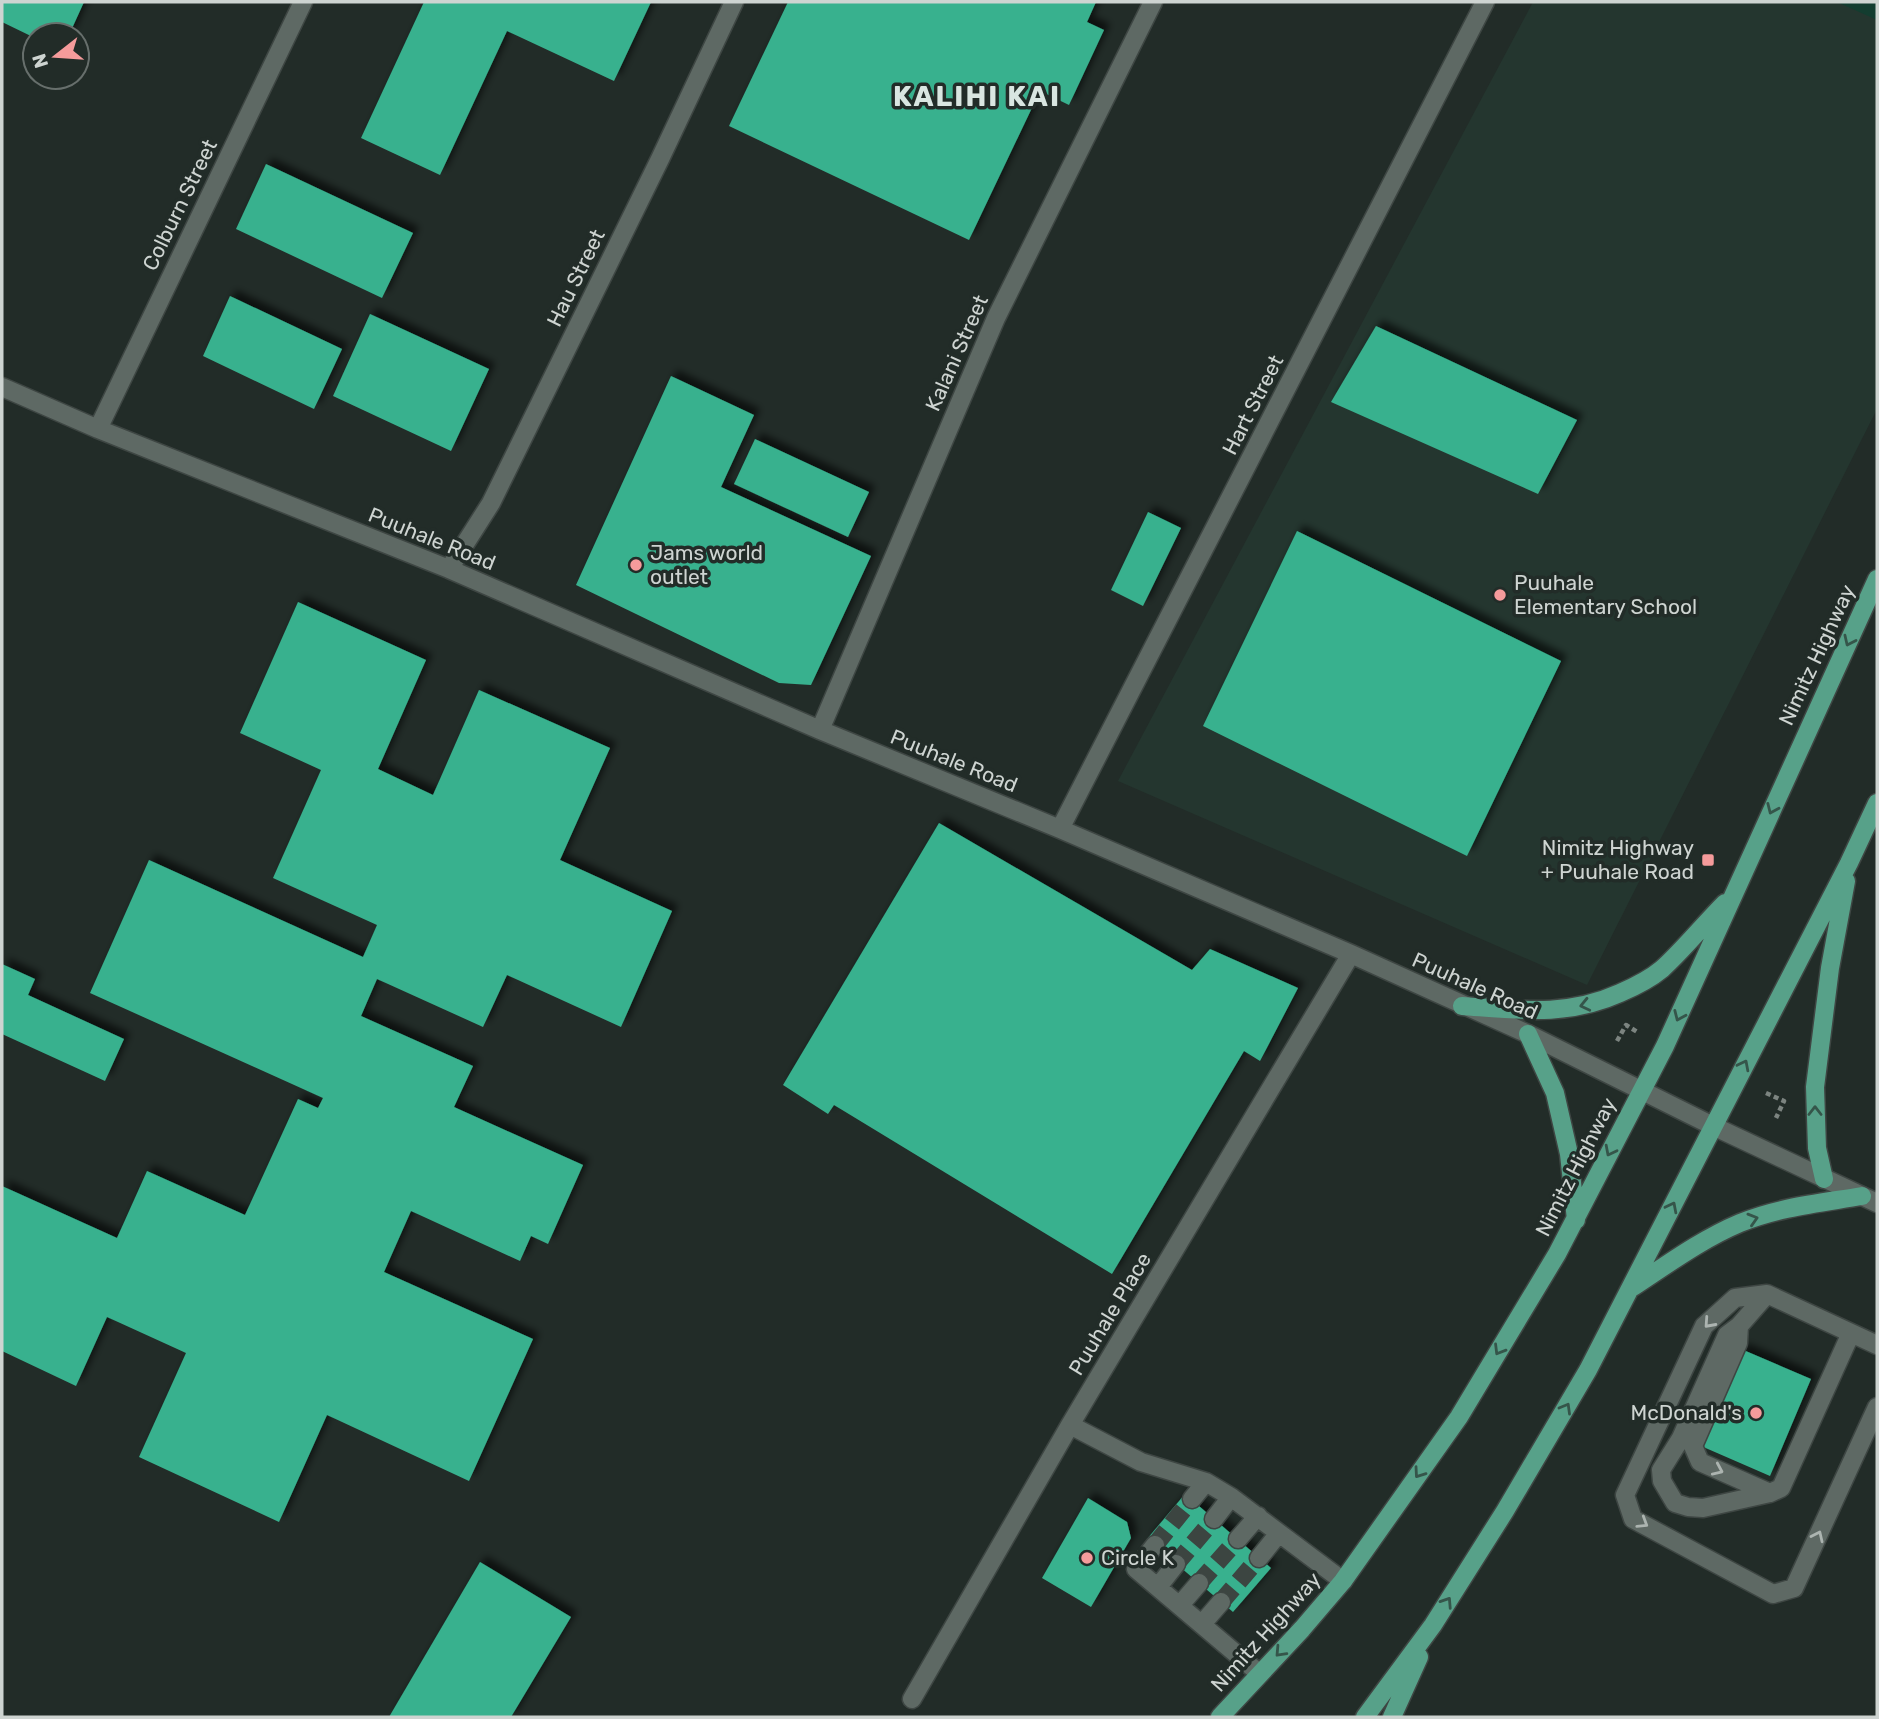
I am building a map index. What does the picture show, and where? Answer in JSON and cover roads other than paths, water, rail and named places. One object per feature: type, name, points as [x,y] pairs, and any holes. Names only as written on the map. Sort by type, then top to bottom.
[{"type":"main road","name":"Nimitz Highway","points":[[1220,1717],[1343,1581],[1459,1417],[1557,1254],[1665,1046],[1877,579]]},
{"type":"main road","points":[[1365,1717],[1433,1625],[1519,1488],[1588,1370],[1849,863],[1877,803]]},
{"type":"main road","points":[[1824,1179],[1817,1148],[1815,1087],[1830,968],[1849,863]]},
{"type":"main road","points":[[1462,1006],[1530,1011],[1565,1010],[1604,1001],[1634,987],[1661,969],[1734,892]]},
{"type":"main road","points":[[1528,1034],[1555,1093],[1569,1154],[1576,1220]]},
{"type":"main road","points":[[1630,1289],[1695,1247],[1740,1223],[1788,1208],[1870,1200]]},
{"type":"main road","points":[[1392,1717],[1433,1625]]},
{"type":"street","name":"Colburn Street","points":[[98,429],[303,2]]},
{"type":"street","name":"Hau Street","points":[[449,569],[491,503],[734,2]]},
{"type":"street","name":"Kalani Street","points":[[820,730],[996,318],[1153,2]]},
{"type":"street","name":"Hart Street","points":[[1060,829],[1485,2]]},
{"type":"street","name":"Puuhale Road","points":[[2,387],[98,429],[449,569],[820,730],[1351,954],[1528,1034],[1870,1200]]},
{"type":"street","name":"Puuhale Place","points":[[912,1699],[1070,1425],[1351,954]]},
{"type":"street","points":[[1767,1294],[1727,1335],[1681,1438],[1661,1470],[1662,1481],[1675,1503],[1703,1508],[1770,1493],[1781,1488],[1850,1333]]},
{"type":"street","points":[[1877,1345],[1767,1294],[1735,1298],[1704,1326],[1625,1495],[1633,1519],[1773,1594],[1794,1588],[1877,1408]]},
{"type":"street","points":[[1738,1326],[1738,1343],[1693,1446],[1700,1462],[1770,1493]]},
{"type":"street","points":[[1070,1425],[1141,1462],[1206,1482],[1258,1516],[1343,1581]]},
{"type":"street","points":[[1192,1499],[1206,1482]]},
{"type":"street","points":[[1214,1518],[1231,1497]]},
{"type":"street","points":[[1238,1539],[1258,1516]]},
{"type":"street","points":[[1259,1558],[1279,1533]]},
{"type":"street","points":[[1154,1545],[1136,1569],[1260,1674]]},
{"type":"street","points":[[1158,1587],[1177,1564]]},
{"type":"street","points":[[1180,1605],[1199,1583]]},
{"type":"street","points":[[1202,1624],[1221,1602]]},
{"type":"tunnel","points":[[1155,1545],[1192,1499]]},
{"type":"tunnel","points":[[1176,1564],[1214,1519]]},
{"type":"tunnel","points":[[1199,1583],[1238,1539]]},
{"type":"tunnel","points":[[1221,1602],[1259,1558]]},
{"type":"place","name":"Jams world outlet","points":[[636,565]]},
{"type":"place","name":"Puuhale Elementary School","points":[[1500,595]]},
{"type":"place","name":"Nimitz Highway + Puuhale Road","points":[[1708,860]]},
{"type":"place","name":"McDonald's","points":[[1756,1413]]},
{"type":"place","name":"Circle K","points":[[1087,1558]]},
{"type":"district","name":"KALIHI KAI","points":[[977,96]]}]
